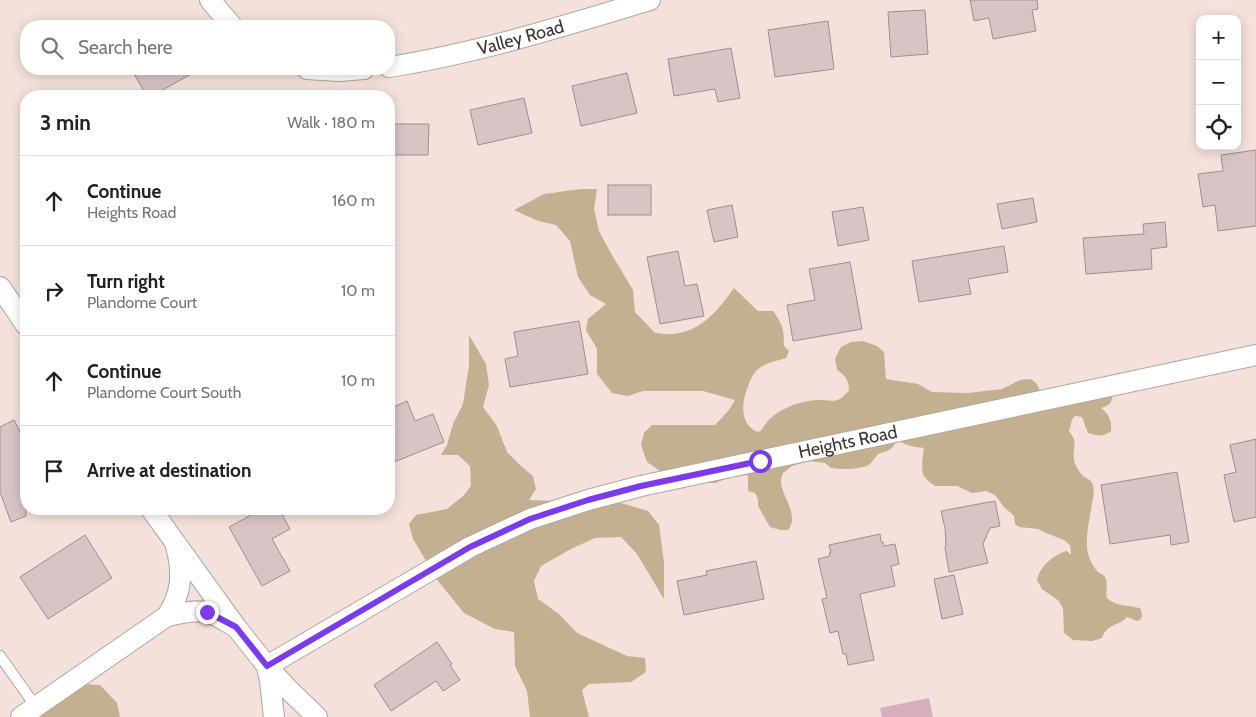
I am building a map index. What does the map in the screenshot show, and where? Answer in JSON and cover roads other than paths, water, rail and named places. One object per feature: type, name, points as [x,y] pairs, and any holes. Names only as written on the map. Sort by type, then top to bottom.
[{"type":"street","points":[[210,0],[227,20]]},
{"type":"street","name":"Valley Road","points":[[395,66],[523,38],[650,0]]},
{"type":"street","points":[[0,287],[20,316]]},
{"type":"street","name":"Heights Road","points":[[267,666],[470,547],[530,519],[588,500],[641,486],[1256,355]]},
{"type":"street","points":[[156,515],[236,627],[267,666],[317,717]]},
{"type":"street","points":[[28,712],[167,616],[174,605],[180,584],[180,569],[175,543]]},
{"type":"street","points":[[167,616],[207,612],[236,627]]},
{"type":"street","points":[[267,666],[274,717]]},
{"type":"lane","points":[[0,656],[28,712]]}]
